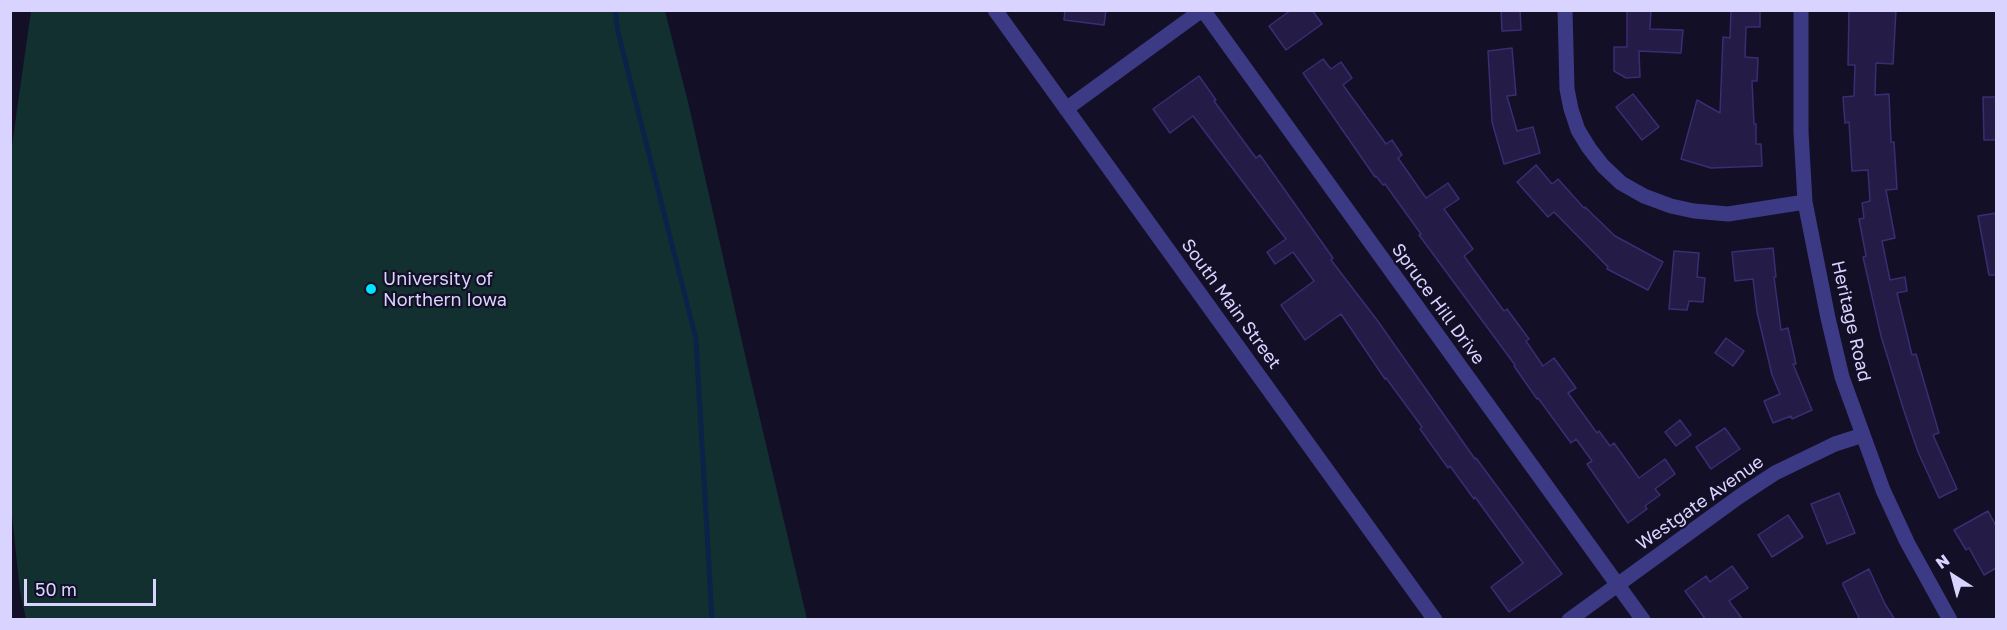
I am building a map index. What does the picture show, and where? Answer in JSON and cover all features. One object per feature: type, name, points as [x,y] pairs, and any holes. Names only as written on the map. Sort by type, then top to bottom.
[{"type":"street","name":"South Main Street","points":[[995,10],[1435,620]]},
{"type":"street","points":[[1066,109],[1202,10]]},
{"type":"street","name":"Spruce Hill Drive","points":[[1202,10],[1642,620]]},
{"type":"street","points":[[1565,10],[1567,89],[1571,109],[1578,130],[1589,148],[1603,166],[1621,183],[1644,196],[1671,206],[1694,211],[1728,214],[1805,202]]},
{"type":"street","name":"Heritage Road","points":[[1801,10],[1801,132],[1805,202],[1842,377],[1883,490],[1907,542],[1950,620]]},
{"type":"street","name":"Westgate Avenue","points":[[1569,620],[1775,473],[1835,444],[1863,435]]},
{"type":"green space","name":"University of Northern Iowa","points":[[31,11],[665,11],[807,619],[26,619],[20,591],[10,497],[10,159]]},
{"type":"building","points":[[1065,10],[1106,10],[1104,25],[1064,20]]},
{"type":"building","points":[[1291,10],[1312,10],[1322,24],[1286,50],[1269,26]]},
{"type":"building","points":[[1501,10],[1520,10],[1521,30],[1502,31]]},
{"type":"building","points":[[1627,10],[1651,10],[1650,29],[1683,30],[1681,53],[1639,51],[1640,77],[1626,78],[1614,71],[1614,47],[1627,47]]},
{"type":"building","points":[[1731,10],[1760,10],[1760,27],[1746,27],[1745,57],[1758,58],[1757,81],[1752,81],[1756,144],[1761,144],[1762,166],[1711,168],[1681,159],[1697,100],[1720,113],[1723,37],[1730,38]]},
{"type":"building","points":[[1849,10],[1896,10],[1893,64],[1876,63],[1875,95],[1889,94],[1891,142],[1894,142],[1897,189],[1886,190],[1895,238],[1882,241],[1890,280],[1905,277],[1907,291],[1897,293],[1912,355],[1916,354],[1939,433],[1933,435],[1957,489],[1939,498],[1918,452],[1904,411],[1881,336],[1863,257],[1866,256],[1859,219],[1864,218],[1862,203],[1870,201],[1868,170],[1852,171],[1849,122],[1845,123],[1843,97],[1854,96],[1855,65],[1848,65]]},
{"type":"building","points":[[1512,48],[1516,95],[1507,96],[1517,131],[1533,127],[1540,153],[1504,164],[1492,122],[1488,51]]},
{"type":"building","points":[[1323,59],[1331,69],[1341,62],[1352,78],[1343,85],[1386,144],[1392,140],[1402,155],[1398,158],[1426,198],[1448,183],[1459,199],[1444,209],[1473,249],[1464,256],[1504,311],[1507,309],[1529,339],[1526,341],[1543,366],[1554,358],[1576,388],[1568,393],[1597,433],[1599,431],[1610,446],[1614,443],[1639,478],[1665,459],[1675,474],[1655,489],[1660,495],[1645,506],[1647,509],[1628,523],[1587,464],[1592,461],[1576,439],[1571,443],[1537,399],[1385,184],[1383,185],[1375,177],[1303,73]]},
{"type":"building","points":[[1199,76],[1216,100],[1214,101],[1256,158],[1260,155],[1333,258],[1331,260],[1377,320],[1475,459],[1562,574],[1509,612],[1491,587],[1523,563],[1475,497],[1474,499],[1450,466],[1448,468],[1420,429],[1422,427],[1385,379],[1341,314],[1305,340],[1281,305],[1314,281],[1293,252],[1275,264],[1267,252],[1286,239],[1193,116],[1170,133],[1153,109]]},
{"type":"building","points":[[1633,94],[1659,127],[1642,140],[1616,107]]},
{"type":"building","points":[[1983,97],[1996,97],[1996,140],[1984,140]]},
{"type":"building","points":[[1536,165],[1552,184],[1558,179],[1584,208],[1615,236],[1663,262],[1648,290],[1607,269],[1608,267],[1554,212],[1548,217],[1517,182]]},
{"type":"building","points":[[1996,213],[1996,275],[1989,275],[1978,216]]},
{"type":"building","points":[[1773,248],[1776,277],[1774,277],[1781,330],[1788,328],[1796,364],[1793,364],[1812,410],[1792,419],[1791,416],[1773,423],[1764,401],[1780,394],[1772,375],[1757,312],[1753,279],[1735,281],[1732,252]]},
{"type":"building","points":[[1674,251],[1699,253],[1697,277],[1705,278],[1703,302],[1689,301],[1687,310],[1669,309]]},
{"type":"building","points":[[1726,338],[1744,351],[1733,366],[1715,353]]},
{"type":"building","points":[[1680,420],[1691,435],[1676,446],[1665,432]]},
{"type":"building","points":[[1725,428],[1740,449],[1711,469],[1696,447]]},
{"type":"building","points":[[1839,493],[1855,533],[1827,544],[1811,504]]},
{"type":"building","points":[[1988,511],[1996,526],[1996,568],[1984,575],[1969,548],[1966,550],[1954,530]]},
{"type":"building","points":[[1788,515],[1803,537],[1772,557],[1758,535]]},
{"type":"building","points":[[1732,566],[1748,588],[1729,601],[1743,620],[1706,620],[1685,591],[1706,576],[1710,582]]},
{"type":"building","points":[[1869,569],[1895,620],[1860,620],[1843,583]]},
{"type":"waterway","points":[[615,10],[618,32],[696,339],[712,620]]},
{"type":"place","name":"University of Northern Iowa","points":[[371,289]]}]
